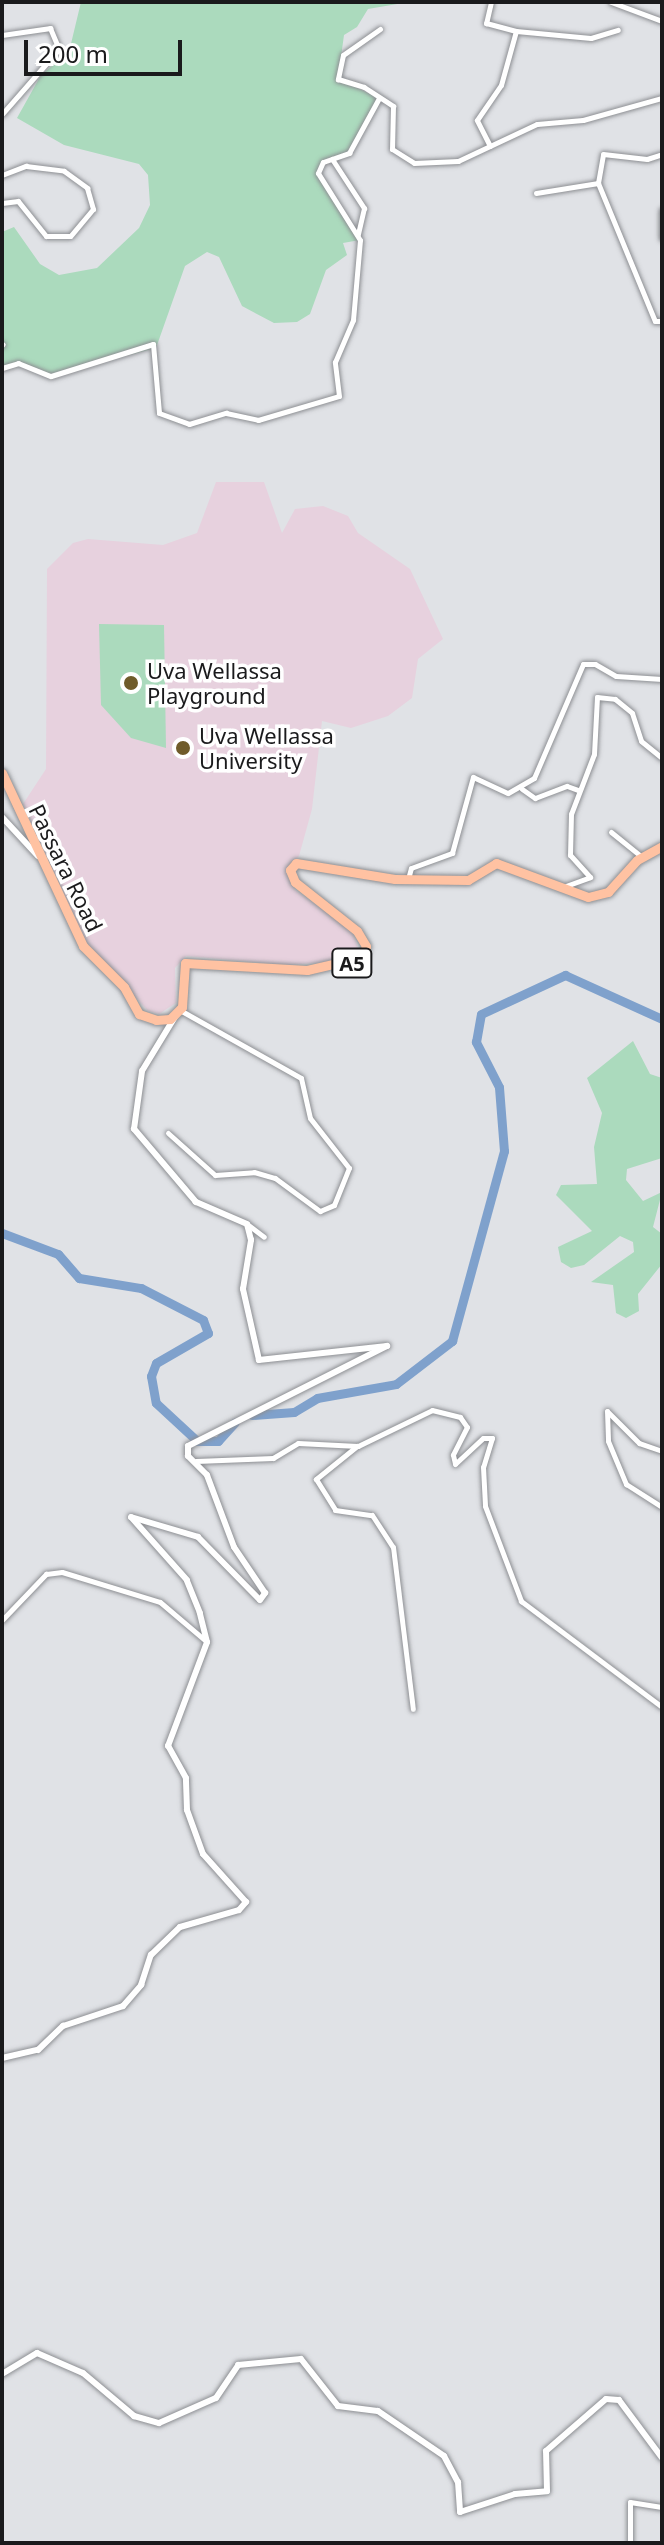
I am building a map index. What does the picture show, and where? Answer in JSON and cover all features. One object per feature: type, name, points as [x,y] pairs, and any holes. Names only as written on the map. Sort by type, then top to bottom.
[{"type":"highway","name":"Passara Road","points":[[2,773],[83,946],[124,987],[139,1014],[156,1020],[178,1012]]},
{"type":"highway","name":"A5","points":[[178,1012],[185,963],[307,970],[363,957],[364,941],[295,882],[294,864],[408,879],[468,880],[496,863],[562,889],[601,895],[642,857],[662,846]]},
{"type":"street","points":[[491,2],[486,23],[516,31],[591,38],[618,30]]},
{"type":"street","points":[[611,2],[662,21]]},
{"type":"street","points":[[2,35],[50,28],[59,49],[2,114]]},
{"type":"street","points":[[380,29],[355,42],[337,74],[379,98],[395,112],[391,142],[403,158],[439,165],[537,124],[583,120],[662,98]]},
{"type":"street","points":[[490,146],[477,120],[501,85],[516,31]]},
{"type":"street","points":[[358,235],[318,173],[332,159],[349,153],[379,98]]},
{"type":"street","points":[[662,154],[647,159],[603,154],[598,183],[655,321],[662,321]]},
{"type":"street","points":[[2,368],[18,363],[51,376],[153,344],[159,413],[189,424],[226,413],[258,420],[339,396],[335,362],[353,320],[358,235],[364,208],[332,159]]},
{"type":"street","points":[[2,175],[26,166],[64,171],[87,188],[93,209],[70,236],[46,236],[18,201],[2,203]]},
{"type":"street","points":[[536,193],[598,183]]},
{"type":"street","points":[[662,210],[662,238]]},
{"type":"street","points":[[408,879],[411,868],[448,858],[473,777],[508,793],[522,789],[557,734],[565,694],[583,664],[616,676],[662,679]]},
{"type":"street","points":[[562,889],[590,877],[570,855],[578,790],[594,754],[597,697],[615,699],[632,713],[641,741],[662,758]]},
{"type":"street","points":[[522,789],[535,798],[558,788],[578,790]]},
{"type":"street","points":[[2,817],[41,859]]},
{"type":"street","points":[[611,832],[642,857]]},
{"type":"street","points":[[168,1133],[215,1175],[254,1172],[275,1178],[320,1211],[334,1205],[349,1168],[310,1118],[301,1078],[178,1012],[142,1071],[134,1129],[196,1202],[247,1224],[264,1237]]},
{"type":"street","points":[[2,2058],[38,2050],[63,2026],[123,2006],[141,1985],[151,1955],[180,1927],[239,1910],[246,1902],[203,1854],[187,1810],[186,1778],[168,1746],[207,1642],[187,1580],[131,1519],[136,1514],[191,1532],[254,1600],[263,1598],[196,1461],[186,1450],[196,1438],[387,1346],[259,1360],[243,1289],[251,1240],[247,1224]]},
{"type":"street","points":[[413,1709],[393,1547],[372,1515],[335,1510],[316,1479],[358,1446],[432,1410],[460,1417],[467,1427],[453,1455],[455,1464],[491,1436],[483,1467],[485,1506],[521,1601],[662,1707]]},
{"type":"street","points":[[662,1451],[639,1443],[607,1411],[608,1441],[626,1484],[662,1507]]},
{"type":"street","points":[[196,1461],[273,1458],[298,1443],[358,1446]]},
{"type":"street","points":[[2,1620],[46,1574],[62,1572],[160,1602],[207,1642]]},
{"type":"street","points":[[2,2374],[37,2353],[83,2373],[134,2416],[159,2423],[216,2398],[238,2365],[301,2359],[338,2406],[378,2411],[444,2456],[458,2482],[460,2512],[515,2494],[547,2491],[546,2451],[606,2399],[619,2400],[662,2458]]},
{"type":"street","points":[[630,2543],[630,2502],[662,2507]]},
{"type":"shaded area","name":"Uva Wellassa University","points":[[216,482],[264,482],[282,533],[295,509],[323,506],[348,516],[358,533],[410,569],[443,639],[418,659],[412,698],[388,716],[351,728],[322,721],[312,809],[299,856],[286,869],[295,890],[352,931],[358,948],[329,962],[286,965],[186,956],[175,968],[176,1003],[159,1014],[148,1011],[86,942],[23,804],[46,769],[47,569],[73,543],[88,539],[163,545],[197,533]]},
{"type":"green space","points":[[81,2],[409,2],[368,9],[357,27],[344,35],[338,79],[379,98],[349,153],[323,162],[318,173],[360,240],[343,243],[347,255],[326,270],[310,314],[297,322],[274,323],[242,306],[219,257],[207,252],[185,266],[156,348],[51,376],[18,363],[2,368],[2,232],[14,227],[40,264],[59,275],[97,268],[139,228],[150,205],[148,175],[139,164],[64,145],[17,118],[41,75],[69,52]]},
{"type":"green space","name":"Uva Wellassa Playground","points":[[99,624],[164,625],[166,748],[131,738],[101,705]]},
{"type":"green space","points":[[633,1041],[650,1074],[662,1078],[662,1158],[627,1169],[626,1180],[643,1201],[662,1192],[653,1227],[662,1234],[662,1264],[638,1294],[639,1311],[626,1318],[616,1313],[613,1285],[591,1282],[634,1252],[633,1242],[620,1236],[584,1265],[571,1268],[561,1262],[558,1247],[592,1231],[556,1195],[561,1185],[597,1184],[594,1147],[602,1113],[587,1078]]},
{"type":"waterway","points":[[252,1415],[294,1412],[317,1398],[396,1384],[452,1341],[504,1151],[499,1087],[476,1042],[481,1014],[565,975],[662,1019]]},
{"type":"waterway","points":[[2,1233],[58,1254],[79,1278],[141,1288],[203,1320],[208,1333],[156,1363],[151,1376],[156,1403],[197,1441],[218,1441],[235,1422]]},
{"type":"place","name":"Uva Wellassa Playground","points":[[131,683]]},
{"type":"place","name":"Uva Wellassa University","points":[[183,748]]}]
